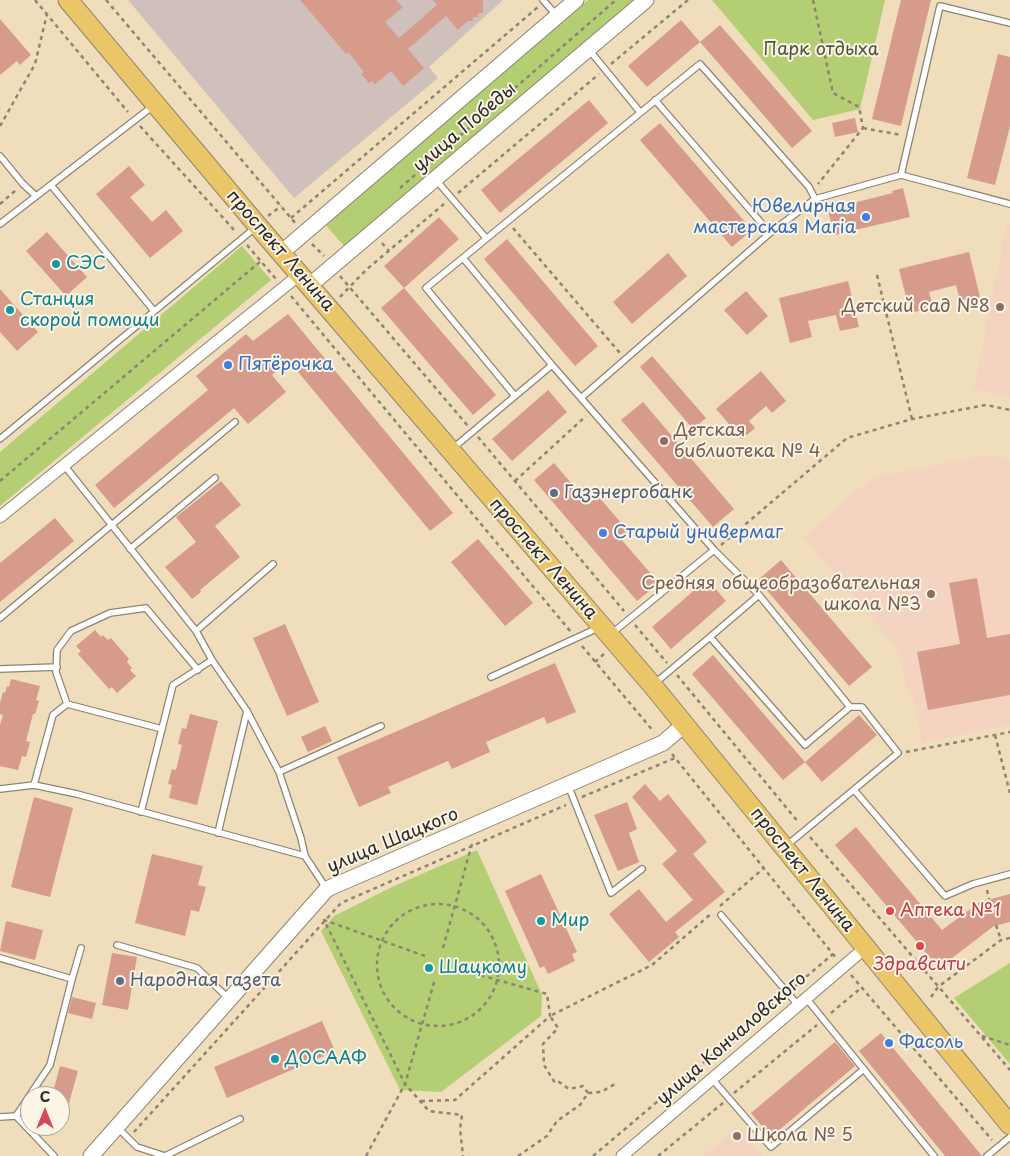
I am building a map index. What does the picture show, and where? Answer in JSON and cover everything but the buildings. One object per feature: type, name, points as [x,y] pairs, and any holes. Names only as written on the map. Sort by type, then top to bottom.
[{"type":"main road","name":"проспект Ленина","points":[[68,0],[257,226],[685,724],[1010,1125]]},
{"type":"street","name":"улица Победы","points":[[281,254],[576,0]]},
{"type":"street","name":"улица Победы","points":[[304,280],[331,266],[646,0]]},
{"type":"street","points":[[0,518],[284,287],[304,280]]},
{"type":"street","name":"улица Шацкого","points":[[91,1156],[327,890],[663,743],[685,724]]},
{"type":"street","name":"улица Кончаловского","points":[[622,1156],[865,948]]},
{"type":"lane","points":[[544,1],[557,16]]},
{"type":"lane","points":[[901,175],[940,6],[1010,23]]},
{"type":"lane","points":[[588,49],[640,112]]},
{"type":"lane","points":[[515,396],[426,288],[700,64],[809,187],[815,199]]},
{"type":"lane","points":[[655,100],[770,233]]},
{"type":"lane","points":[[0,224],[154,104]]},
{"type":"lane","points":[[0,156],[22,184],[36,196]]},
{"type":"lane","points":[[581,398],[770,233],[815,199],[901,175],[1010,204]]},
{"type":"lane","points":[[435,178],[486,238]]},
{"type":"lane","points":[[51,185],[154,312]]},
{"type":"lane","points":[[0,439],[257,226]]},
{"type":"lane","points":[[463,258],[592,411],[714,550],[759,595],[850,707]]},
{"type":"lane","points":[[450,451],[552,364]]},
{"type":"lane","points":[[0,618],[236,422]]},
{"type":"lane","points":[[64,465],[196,631],[212,660],[247,710],[279,772],[301,838],[305,856],[327,890]]},
{"type":"lane","points":[[130,549],[215,478]]},
{"type":"lane","points":[[491,677],[576,638],[605,631],[631,620],[714,550]]},
{"type":"lane","points":[[196,631],[273,564]]},
{"type":"lane","points":[[652,686],[759,595]]},
{"type":"lane","points":[[67,704],[57,667],[57,650],[72,631],[110,613],[146,608],[198,670]]},
{"type":"lane","points":[[710,637],[805,745],[850,707],[862,707],[898,753],[855,791],[784,848]]},
{"type":"lane","points":[[141,812],[174,685],[212,660]]},
{"type":"lane","points":[[0,669],[57,667]]},
{"type":"lane","points":[[67,704],[162,729]]},
{"type":"lane","points":[[34,785],[53,715],[67,704]]},
{"type":"lane","points":[[218,833],[247,710]]},
{"type":"lane","points":[[279,772],[381,726]]},
{"type":"lane","points":[[0,789],[34,785],[114,808],[141,812],[305,856]]},
{"type":"lane","points":[[568,786],[611,893],[642,869]]},
{"type":"lane","points":[[855,791],[945,896],[973,884],[1010,874]]},
{"type":"lane","points":[[721,914],[787,993],[823,1019],[934,1156]]},
{"type":"lane","points":[[117,945],[197,968],[229,999]]},
{"type":"lane","points":[[16,1116],[50,1064],[81,948]]},
{"type":"lane","points":[[0,958],[72,978]]},
{"type":"lane","points":[[713,1080],[771,1147],[864,1069]]},
{"type":"lane","points":[[0,1117],[16,1116]]},
{"type":"lane","points":[[16,1116],[54,1156]]},
{"type":"lane","points":[[117,1127],[137,1147],[165,1156],[240,1119]]},
{"type":"lane","points":[[987,1156],[1010,1137]]},
{"type":"path","points":[[35,0],[134,120],[284,287],[663,743],[843,967],[998,1147]]},
{"type":"path","points":[[106,0],[291,218],[304,236],[352,287],[672,669],[798,823]]},
{"type":"path","points":[[393,194],[616,0]]},
{"type":"path","points":[[352,287],[366,270],[688,0]]},
{"type":"path","points":[[812,192],[863,128],[860,107],[833,93],[813,0]]},
{"type":"path","points":[[291,218],[544,1]]},
{"type":"path","points":[[0,126],[35,64],[47,14]]},
{"type":"path","points":[[863,128],[911,137]]},
{"type":"path","points":[[0,204],[22,184]]},
{"type":"path","points":[[508,221],[626,360]]},
{"type":"path","points":[[0,480],[261,261]]},
{"type":"path","points":[[878,275],[912,419]]},
{"type":"path","points":[[714,550],[847,438],[912,419],[986,405],[1010,410]]},
{"type":"path","points":[[514,481],[592,411]]},
{"type":"path","points":[[898,753],[1010,732]]},
{"type":"path","points":[[996,735],[1010,793]]},
{"type":"path","points":[[128,1138],[341,903],[472,844],[675,758]]},
{"type":"path","points":[[805,831],[1010,1070]]},
{"type":"path","points":[[443,948],[472,844]]},
{"type":"path","points":[[421,1101],[455,1100],[550,1016],[652,965],[764,868]]},
{"type":"path","points":[[431,904],[455,906],[476,917],[492,935],[499,957],[497,980],[486,1002],[468,1018],[446,1025],[422,1023],[400,1012],[385,994],[378,972],[377,960],[382,941],[390,927],[408,912],[431,904]]},
{"type":"path","points":[[324,920],[425,956]]},
{"type":"path","points":[[324,920],[405,1084],[429,1111],[462,1115],[460,1128],[463,1156]]},
{"type":"path","points":[[996,925],[1001,940]]},
{"type":"path","points":[[931,997],[938,987],[1001,940],[1010,938]]},
{"type":"path","points":[[593,1156],[833,954]]},
{"type":"path","points":[[455,968],[547,994],[550,1016],[558,1028],[543,1044],[544,1065],[554,1083],[559,1082],[569,1089],[583,1086],[588,1093]]},
{"type":"path","points":[[366,1156],[405,1084],[435,979]]},
{"type":"path","points":[[658,1156],[861,988]]},
{"type":"path","points":[[980,1036],[1010,1045]]},
{"type":"path","points":[[588,1093],[601,1092],[615,1084]]},
{"type":"path","points":[[518,1156],[547,1136],[557,1122],[580,1105],[588,1093]]},
{"type":"shaded area","points":[[128,0],[503,0],[429,67],[438,78],[294,198]]},
{"type":"shaded area","name":"Детский сад №8","points":[[1007,223],[1010,224],[1010,398],[974,389]]},
{"type":"shaded area","name":"Средняя общеобразовательная школа №3","points":[[985,455],[1010,460],[1010,725],[922,743],[913,696],[908,696],[899,651],[803,537],[873,477]]},
{"type":"shaded area","name":"Школа № 5","points":[[739,1126],[762,1156],[703,1156]]},
{"type":"green space","points":[[588,0],[634,0],[344,246],[324,223]]},
{"type":"green space","name":"Парк отдыха","points":[[712,0],[885,0],[860,109],[813,120]]},
{"type":"green space","points":[[242,246],[271,280],[0,506],[0,452]]},
{"type":"green space","points":[[477,850],[542,995],[541,1016],[441,1092],[400,1090],[321,931],[334,916],[394,886]]},
{"type":"green space","points":[[1010,963],[1010,1064],[954,998]]},
{"type":"place","name":"Ювелирная мастерская Maria","points":[[866,217]]},
{"type":"place","name":"СЭС","points":[[56,264]]},
{"type":"place","name":"Детский сад №8","points":[[1000,307]]},
{"type":"place","name":"Станция скорой помощи","points":[[10,310]]},
{"type":"place","name":"Пятёрочка","points":[[228,365]]},
{"type":"place","name":"Детская библиотека № 4","points":[[664,441]]},
{"type":"place","name":"Газэнергобанк","points":[[554,493]]},
{"type":"place","name":"Старый универмаг","points":[[603,533]]},
{"type":"place","name":"Средняя общеобразовательная школа №3","points":[[931,594]]},
{"type":"place","name":"Аптека №1","points":[[890,911]]},
{"type":"place","name":"Мир","points":[[541,921]]},
{"type":"place","name":"Здравсити","points":[[920,946]]},
{"type":"place","name":"Шацкому","points":[[429,968]]},
{"type":"place","name":"Народная газета","points":[[120,981]]},
{"type":"place","name":"Фасоль","points":[[889,1043]]},
{"type":"place","name":"ДОСААФ","points":[[275,1059]]},
{"type":"place","name":"Школа № 5","points":[[737,1136]]}]
